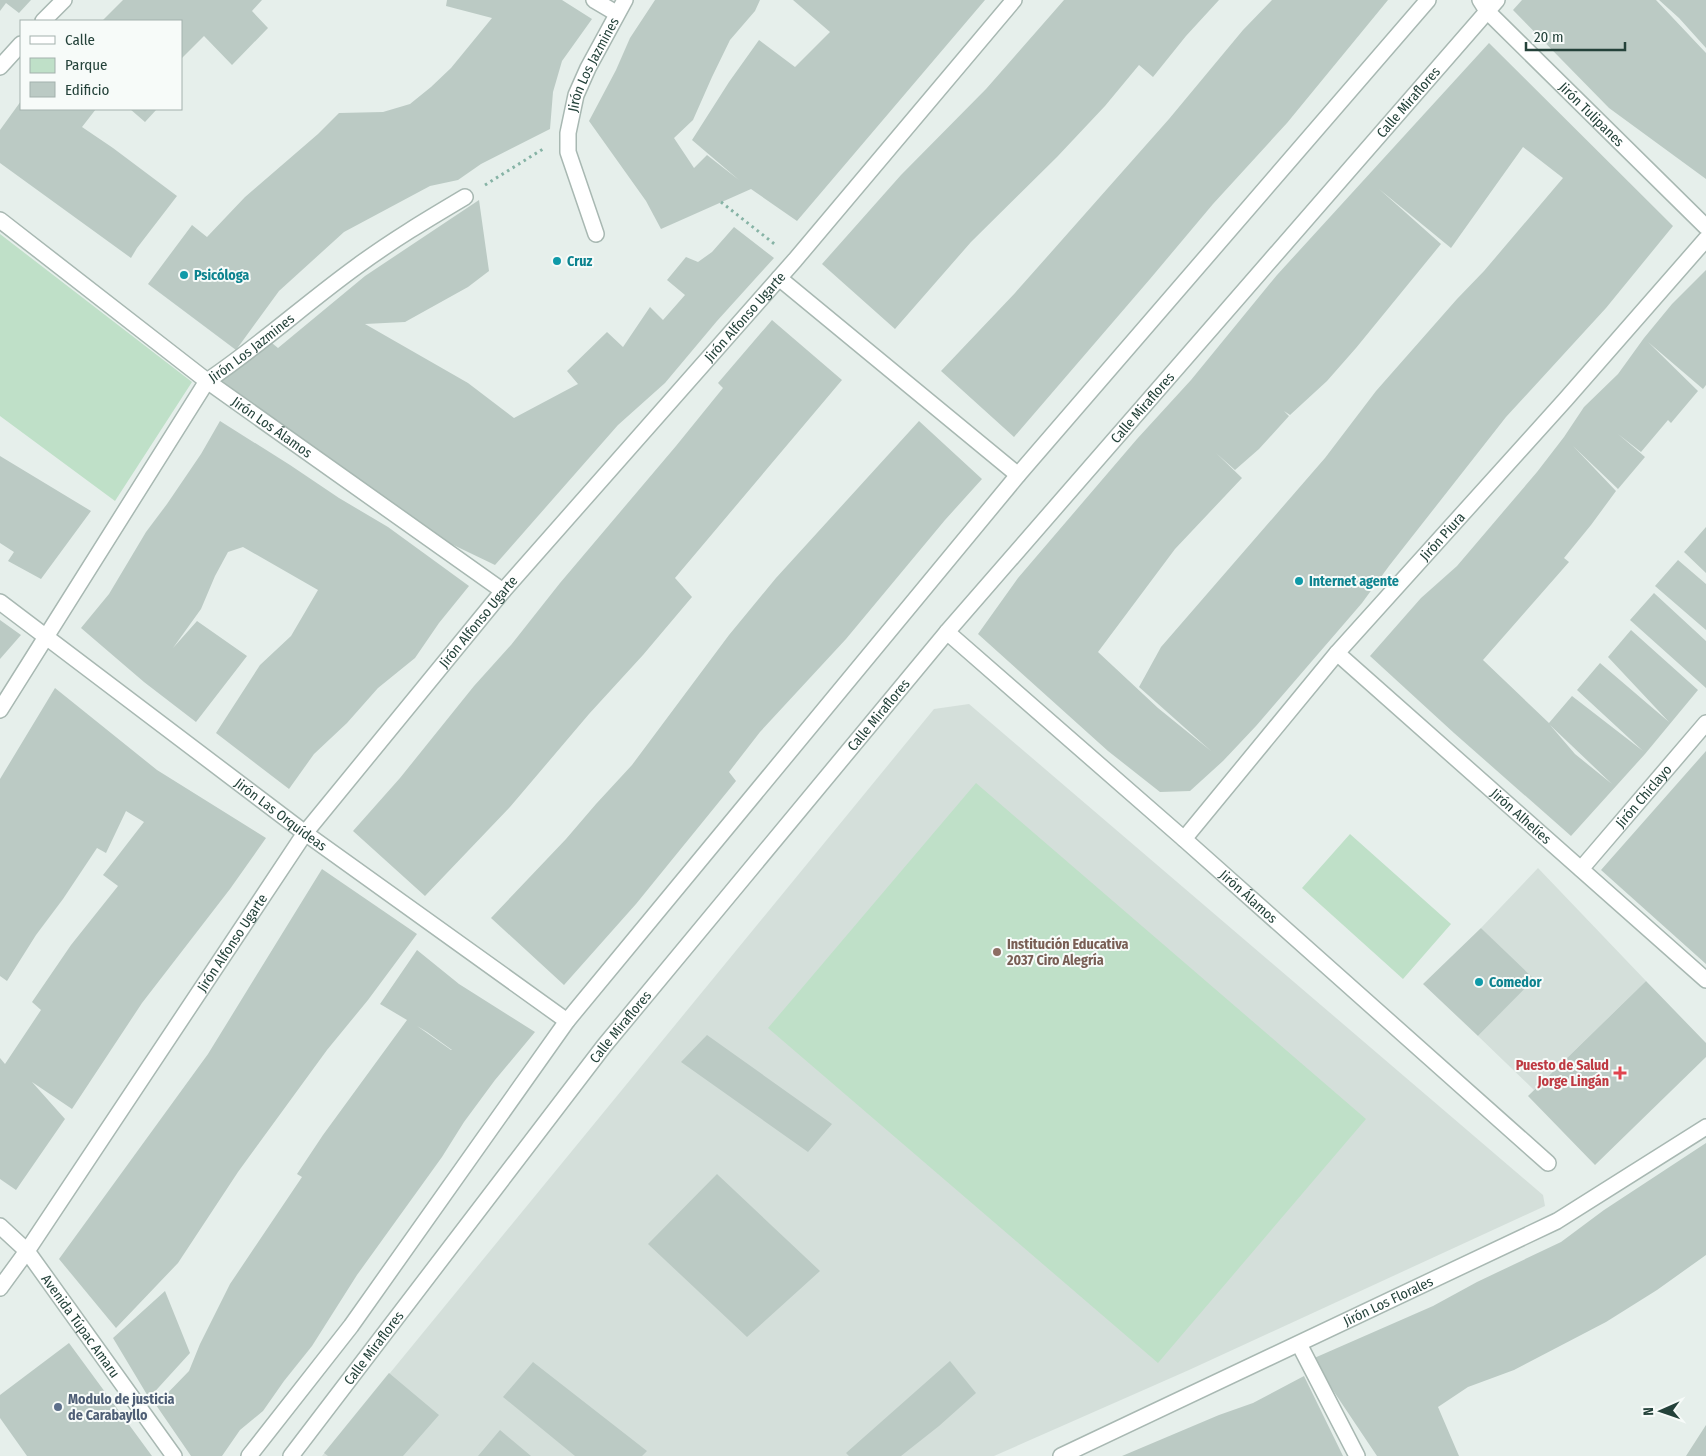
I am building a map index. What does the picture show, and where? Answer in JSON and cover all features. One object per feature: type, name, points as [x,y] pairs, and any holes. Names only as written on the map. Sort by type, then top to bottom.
[{"type":"street","points":[[44,20],[64,0]]},
{"type":"street","points":[[594,0],[620,6]]},
{"type":"street","name":"Jirón Alfonso Ugarte","points":[[0,1288],[27,1251],[305,833],[503,591],[795,260],[1014,0]]},
{"type":"street","points":[[249,1456],[351,1326],[567,1021],[1018,475],[1428,0]]},
{"type":"street","name":"Jirón Tulipanes","points":[[1488,4],[1706,227]]},
{"type":"street","name":"Calle Miraflores","points":[[291,1456],[604,1046],[947,632],[1488,4]]},
{"type":"street","name":"Jirón Los Jazmines","points":[[596,234],[568,152],[568,133],[576,95],[620,6]]},
{"type":"street","points":[[0,67],[20,45]]},
{"type":"street","name":"Jirón Los Jazmines","points":[[0,710],[208,381],[241,359],[287,320],[356,267],[404,234],[465,197]]},
{"type":"street","name":"Jirón Los Álamos","points":[[0,220],[208,381],[503,591]]},
{"type":"street","name":"Jirón Piura","points":[[1184,839],[1337,653],[1566,399],[1706,239]]},
{"type":"street","points":[[779,278],[1018,475]]},
{"type":"street","name":"Jirón Las Orquídeas","points":[[0,602],[305,833],[567,1021]]},
{"type":"street","name":"Jirón Álamos","points":[[947,632],[1184,839],[1548,1163]]},
{"type":"street","name":"Jirón Alhelíes","points":[[1337,653],[1706,980]]},
{"type":"street","name":"Jirón Chiclayo","points":[[1581,869],[1706,723]]},
{"type":"street","name":"Jirón Los Florales","points":[[1062,1456],[1557,1221],[1706,1127]]},
{"type":"street","name":"Avenida Túpac Amaru","points":[[0,1226],[27,1251],[174,1456]]},
{"type":"street","points":[[1299,1344],[1357,1456]]},
{"type":"path","name":"Jirón Los Jazmines","points":[[465,197],[568,133]]},
{"type":"path","points":[[721,202],[795,260]]},
{"type":"shaded area","name":"Institución Educativa 2037 Ciro Alegría","points":[[969,704],[1543,1195],[1545,1206],[1189,1370],[994,1456],[322,1456],[934,709]]},
{"type":"shaded area","points":[[1538,868],[1646,981],[1534,1090],[1478,1036],[1533,979],[1481,928]]},
{"type":"green space","points":[[0,234],[192,382],[115,501],[0,416]]},
{"type":"green space","points":[[976,783],[1366,1119],[1158,1363],[768,1028]]},
{"type":"green space","points":[[1350,834],[1451,924],[1403,979],[1302,888]]},
{"type":"building","points":[[0,0],[31,0],[19,13],[6,3],[0,11]]},
{"type":"building","points":[[123,0],[262,0],[252,11],[268,28],[232,65],[204,36],[182,58],[182,20],[103,20]]},
{"type":"building","points":[[447,0],[562,0],[592,19],[562,61],[553,92],[550,129],[481,164],[458,180],[430,186],[344,232],[279,291],[236,350],[148,284],[192,225],[207,237],[245,197],[318,134],[339,113],[383,112],[410,104],[431,87],[451,68],[492,18],[446,6]]},
{"type":"building","points":[[655,0],[760,0],[755,11],[730,40],[693,120],[674,138],[694,168],[707,155],[739,180],[692,140],[729,82],[759,40],[795,67],[830,32],[793,0],[985,0],[797,221],[751,189],[661,229],[646,201],[589,121],[616,70],[630,38]]},
{"type":"building","points":[[1064,0],[1219,0],[1186,36],[1153,77],[1139,65],[1105,106],[1057,157],[971,242],[895,329],[822,264],[901,175],[986,89]]},
{"type":"building","points":[[1272,0],[1388,0],[1287,123],[1213,204],[1014,437],[941,371],[1015,293],[1169,119],[1243,30]]},
{"type":"building","points":[[1522,0],[1656,0],[1706,53],[1706,179],[1609,108],[1513,10]]},
{"type":"building","points":[[1659,0],[1706,0],[1706,48],[1679,18]]},
{"type":"building","points":[[1489,43],[1673,226],[1606,308],[1506,417],[1362,603],[1256,726],[1223,761],[1190,791],[1160,792],[1108,751],[978,634],[1018,578],[1137,439],[1191,380],[1277,275]],"holes":[[[1523,147],[1563,178],[1484,271],[1376,391],[1325,458],[1161,647],[1139,687],[1211,751],[1158,708],[1098,652],[1175,549],[1242,478],[1216,453],[1235,470],[1259,449],[1289,416],[1284,411],[1290,415],[1327,381],[1441,244],[1379,189],[1451,248]]]},
{"type":"building","points":[[20,102],[20,110],[95,110],[82,127],[177,196],[131,258],[0,163],[0,130]]},
{"type":"building","points":[[131,110],[156,110],[145,122]]},
{"type":"building","points":[[479,200],[489,271],[468,287],[405,322],[365,324],[468,383],[514,418],[578,384],[567,371],[607,332],[623,347],[650,307],[663,320],[685,295],[667,280],[686,257],[698,262],[712,252],[734,227],[774,258],[717,321],[665,383],[618,425],[495,565],[418,528],[210,381],[267,339],[278,348],[365,276]]},
{"type":"building","points":[[1706,270],[1706,385],[1703,389],[1648,342],[1698,391],[1671,423],[1668,420],[1641,452],[1618,434],[1645,457],[1618,489],[1573,446],[1616,491],[1564,558],[1569,562],[1483,660],[1549,723],[1572,696],[1643,751],[1577,690],[1600,663],[1669,722],[1608,657],[1631,630],[1698,690],[1645,754],[1571,836],[1370,656],[1421,598],[1457,566],[1537,472],[1584,407],[1618,374],[1672,304]],"holes":[[[1550,725],[1612,784],[1575,754]]]},
{"type":"building","points":[[772,320],[842,380],[675,578],[692,597],[510,807],[425,896],[353,831],[400,778],[474,686],[511,645],[560,583],[676,446],[723,388],[718,383]]},
{"type":"building","points":[[220,421],[339,498],[388,527],[469,586],[439,623],[415,658],[378,688],[347,723],[314,754],[289,789],[216,733],[260,665],[291,636],[318,590],[243,547],[228,552],[201,609],[173,648],[197,621],[247,656],[196,722],[144,682],[81,628],[109,594],[146,532],[201,454]]},
{"type":"building","points":[[919,421],[982,479],[945,520],[846,639],[760,732],[729,772],[736,781],[636,904],[564,985],[491,918],[566,839],[632,765],[729,635],[776,578]]},
{"type":"building","points":[[0,456],[91,511],[41,579],[8,561],[14,552],[0,543]]},
{"type":"building","points":[[1706,527],[1706,573],[1684,552]]},
{"type":"building","points":[[1678,560],[1706,584],[1706,630],[1655,586]]},
{"type":"building","points":[[1654,593],[1706,641],[1706,688],[1630,620]]},
{"type":"building","points":[[0,620],[21,635],[0,659]]},
{"type":"building","points":[[55,688],[157,770],[266,838],[230,889],[142,1003],[72,1109],[32,1082],[65,1119],[16,1190],[0,1179],[0,1058],[5,1064],[41,1010],[32,1002],[71,945],[118,886],[103,875],[144,822],[126,811],[106,853],[97,848],[36,935],[7,981],[0,976],[0,779]]},
{"type":"building","points":[[1706,751],[1706,964],[1601,870]]},
{"type":"building","points":[[322,869],[417,934],[368,1000],[327,1050],[238,1172],[178,1263],[116,1328],[59,1259],[208,1054]]},
{"type":"building","name":"Comedor","points":[[1481,928],[1534,979],[1478,1036],[1423,984]]},
{"type":"building","points":[[417,950],[459,984],[535,1032],[495,1080],[464,1122],[442,1157],[357,1275],[312,1346],[263,1411],[240,1430],[222,1456],[191,1456],[156,1405],[189,1371],[200,1344],[230,1284],[302,1177],[297,1174],[323,1135],[407,1020],[380,1004]],"holes":[[[417,1026],[427,1032],[452,1050]]]},
{"type":"building","name":"Puesto de Salud Jorge Lingán","points":[[1646,981],[1706,1043],[1706,1057],[1595,1165],[1528,1096]]},
{"type":"building","points":[[707,1035],[832,1124],[808,1152],[681,1062]]},
{"type":"building","points":[[1706,1143],[1706,1255],[1657,1290],[1606,1322],[1514,1370],[1468,1387],[1438,1407],[1459,1456],[1377,1456],[1312,1359],[1433,1306],[1477,1282],[1561,1242],[1604,1210]]},
{"type":"building","points":[[717,1174],[820,1271],[747,1337],[648,1244]]},
{"type":"building","points":[[165,1291],[190,1353],[149,1398],[113,1338]]},
{"type":"building","name":"Modulo de justicia de Carabayllo","points":[[69,1343],[152,1456],[27,1456],[0,1418],[0,1395]]},
{"type":"building","points":[[950,1361],[976,1393],[939,1426],[901,1456],[849,1456],[846,1453]]},
{"type":"building","points":[[533,1362],[647,1451],[642,1456],[575,1456],[503,1397]]},
{"type":"building","points":[[389,1373],[439,1415],[403,1456],[328,1456],[324,1453]]},
{"type":"building","points":[[1304,1376],[1343,1456],[1122,1456],[1219,1415],[1253,1403]]},
{"type":"building","points":[[1706,1425],[1706,1456],[1686,1456]]},
{"type":"building","points":[[500,1430],[531,1456],[478,1456]]},
{"type":"place","name":"Cruz","points":[[557,261]]},
{"type":"place","name":"Psicóloga","points":[[184,275]]},
{"type":"place","name":"Internet agente","points":[[1299,581]]},
{"type":"place","name":"Institución Educativa 2037 Ciro Alegría","points":[[997,952]]},
{"type":"place","name":"Comedor","points":[[1479,982]]},
{"type":"place","name":"Puesto de Salud Jorge Lingán","points":[[1620,1073]]},
{"type":"place","name":"Modulo de justicia de Carabayllo","points":[[58,1407]]}]
